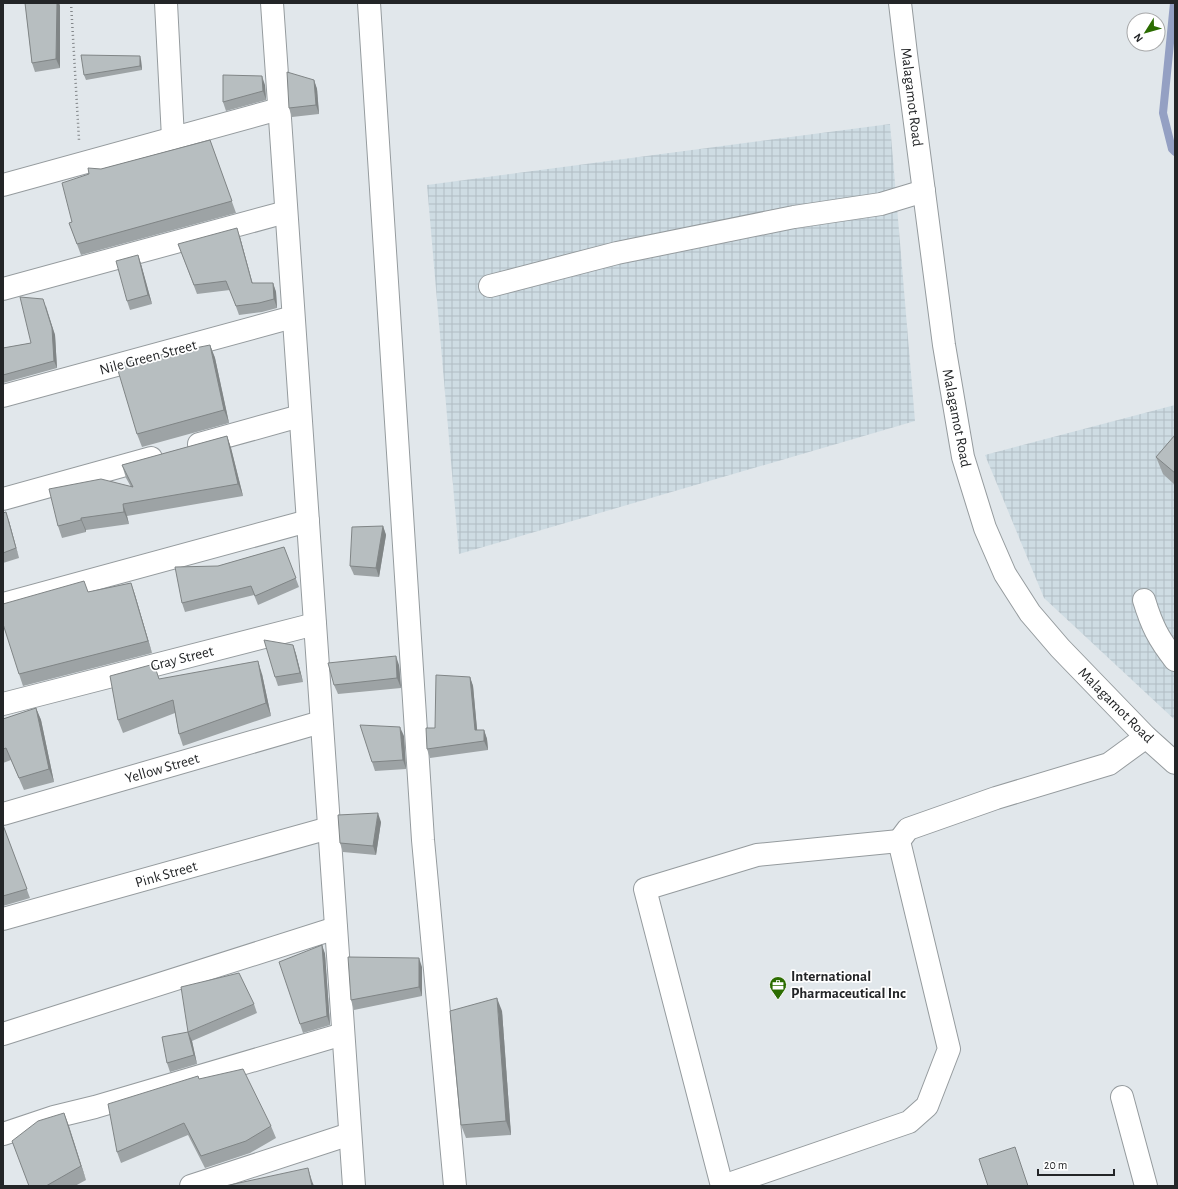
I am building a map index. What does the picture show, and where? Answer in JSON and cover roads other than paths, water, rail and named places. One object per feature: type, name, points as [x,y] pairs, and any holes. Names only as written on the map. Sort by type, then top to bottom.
[{"type":"street","points":[[166,3],[173,138]]},
{"type":"street","points":[[272,3],[354,1186]]},
{"type":"street","points":[[369,3],[422,832],[455,1186]]},
{"type":"street","name":"Malagamot Road","points":[[900,3],[944,345],[963,457],[985,528],[1005,574],[1030,613],[1060,648],[1146,737],[1175,763]]},
{"type":"street","points":[[3,185],[279,109]]},
{"type":"street","points":[[490,286],[617,253],[794,217],[881,204],[924,191]]},
{"type":"street","points":[[3,289],[286,212]]},
{"type":"street","name":"Nile Green Street","points":[[3,396],[293,317]]},
{"type":"street","points":[[3,499],[300,416]]},
{"type":"street","points":[[3,604],[308,521]]},
{"type":"street","points":[[1144,600],[1151,622],[1161,641],[1175,660]]},
{"type":"street","name":"Gray Street","points":[[3,704],[315,624]]},
{"type":"street","name":"Yellow Street","points":[[3,814],[321,722]]},
{"type":"street","points":[[899,841],[949,1049],[927,1106],[909,1122],[723,1186],[645,889],[757,855],[899,841],[908,829],[996,798],[1109,764],[1146,737]]},
{"type":"street","name":"Pink Street","points":[[3,919],[329,828]]},
{"type":"street","points":[[3,1034],[336,928]]},
{"type":"street","points":[[3,1134],[343,1034]]},
{"type":"street","points":[[1122,1097],[1146,1186]]},
{"type":"street","points":[[191,1186],[350,1134]]},
{"type":"waterway","points":[[1174,3],[1163,113],[1172,149],[1175,152]]},
{"type":"place","name":"International Pharmaceutical Inc","points":[[778,1000]]}]
